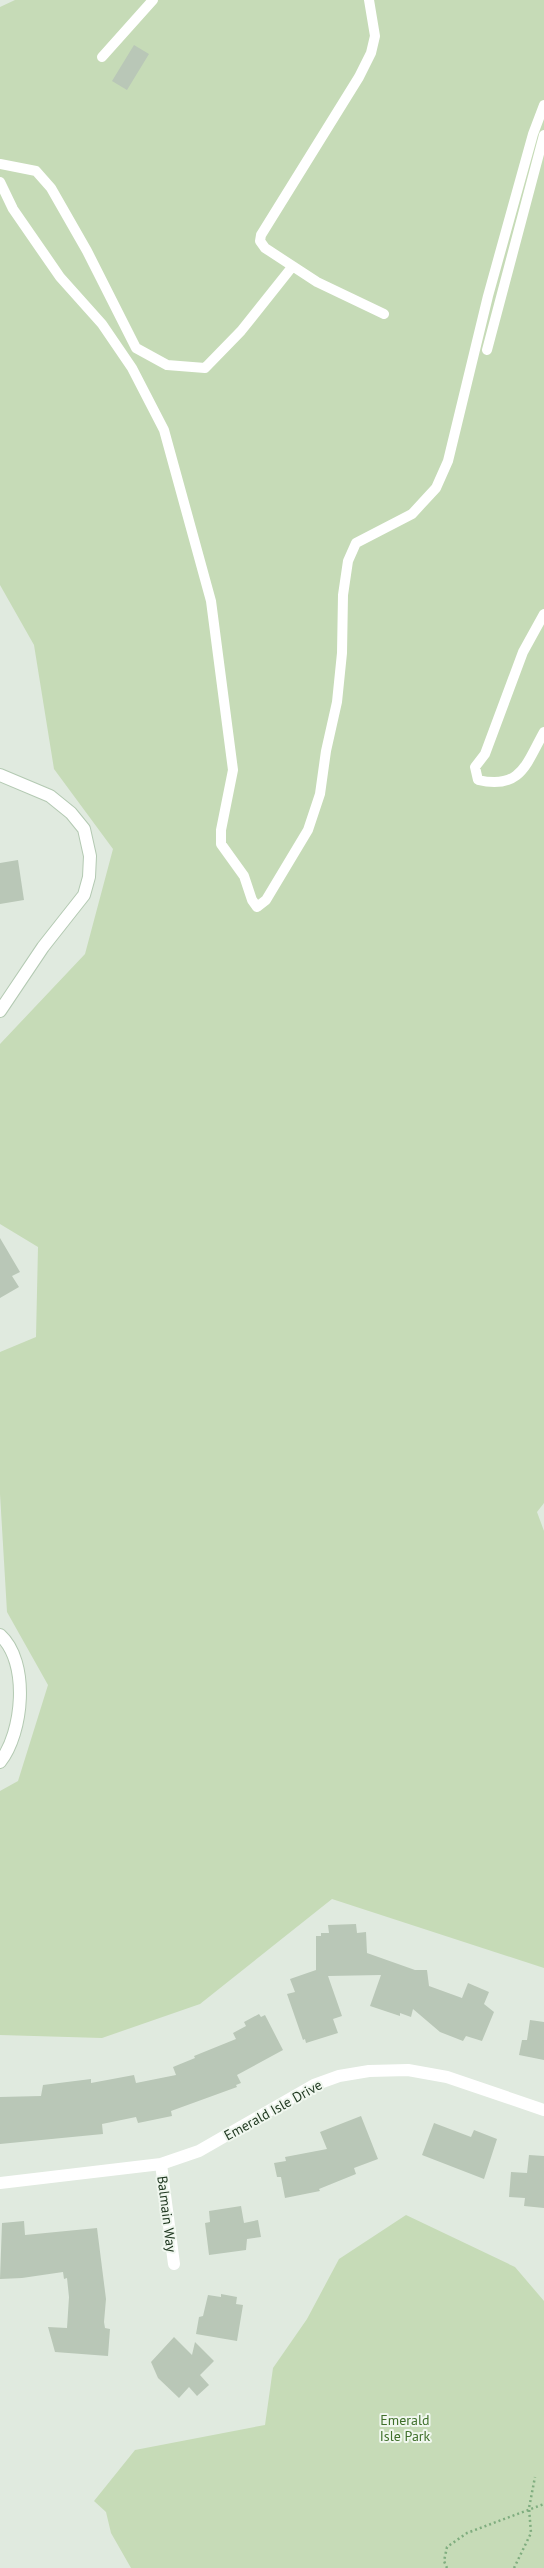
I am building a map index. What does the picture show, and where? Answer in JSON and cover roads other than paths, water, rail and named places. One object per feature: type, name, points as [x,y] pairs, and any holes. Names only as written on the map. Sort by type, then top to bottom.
[{"type":"street","points":[[0,775],[50,796],[72,812],[84,830],[90,856],[90,877],[84,895],[43,947],[0,1011]]},
{"type":"street","points":[[0,1635],[13,1655],[19,1671],[20,1708],[11,1743],[0,1762]]},
{"type":"street","name":"Emerald Isle Drive","points":[[0,2183],[161,2164],[199,2151],[314,2085],[339,2076],[369,2071],[408,2070],[447,2076],[544,2110]]},
{"type":"street","name":"Balmain Way","points":[[161,2164],[174,2264]]},
{"type":"lane","points":[[102,57],[153,0]]},
{"type":"lane","points":[[369,0],[375,36],[371,53],[359,77],[261,235],[260,241],[265,248],[317,282],[384,314]]},
{"type":"lane","points":[[0,182],[13,209],[60,276],[102,324],[132,368],[164,430],[211,601],[233,770],[221,830],[221,844],[244,876],[252,900],[258,907],[266,900],[308,830],[320,794],[326,751],[337,702],[342,653],[343,595],[348,561],[356,543],[412,514],[436,488],[448,461],[488,296],[533,134],[544,105]]},
{"type":"lane","points":[[487,350],[544,135]]},
{"type":"lane","points":[[0,164],[36,171],[51,188],[87,251],[136,348],[167,364],[205,368],[241,331],[292,267]]},
{"type":"lane","points":[[544,614],[523,652],[485,754],[475,767],[478,780],[506,782],[520,774],[544,732]]},
{"type":"park label","name":"Emerald Isle Park","points":[[405,2428]]}]
